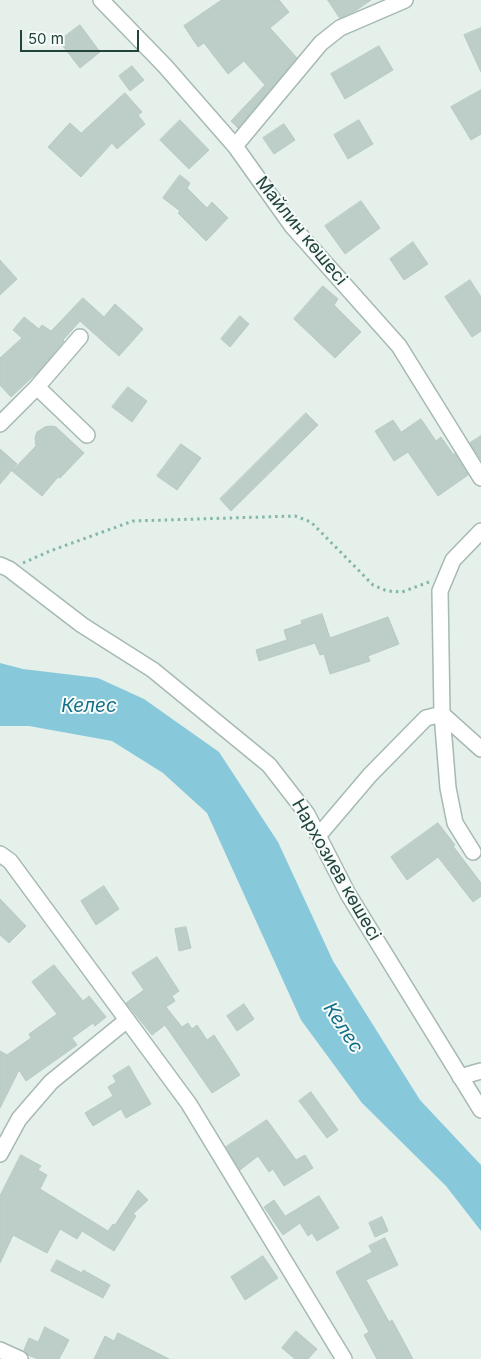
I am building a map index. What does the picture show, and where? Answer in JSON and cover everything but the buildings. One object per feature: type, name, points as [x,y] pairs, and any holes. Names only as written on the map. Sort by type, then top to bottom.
[{"type":"street","name":"Майлин көшесі","points":[[101,0],[165,66],[235,146],[292,226],[399,346],[481,478]]},
{"type":"street","points":[[235,146],[322,43],[340,28],[405,0]]},
{"type":"street","points":[[0,424],[37,387],[80,337]]},
{"type":"street","points":[[37,387],[87,434]]},
{"type":"street","points":[[473,852],[455,824],[448,788],[442,714],[440,592],[453,560],[481,531]]},
{"type":"street","name":"Нархозиев көшесі","points":[[5,567],[82,625],[153,670],[269,765],[307,814],[348,894],[481,1110]]},
{"type":"street","points":[[319,835],[370,775],[426,718],[442,714]]},
{"type":"street","points":[[442,714],[481,749]]},
{"type":"street","points":[[0,854],[10,861],[189,1104],[344,1359]]},
{"type":"street","points":[[0,1154],[19,1119],[51,1082],[127,1020]]},
{"type":"street","points":[[460,1076],[481,1072]]},
{"type":"street","points":[[0,1350],[20,1359]]},
{"type":"path","points":[[5,567],[133,521],[295,516],[311,522],[372,585],[387,591],[402,592],[446,575]]},
{"type":"water","name":"Келес","points":[[0,663],[23,669],[98,678],[144,699],[219,752],[278,842],[333,961],[420,1100],[481,1165],[481,1231],[446,1186],[362,1103],[301,1020],[207,813],[163,773],[112,741],[29,726],[0,726]]}]
